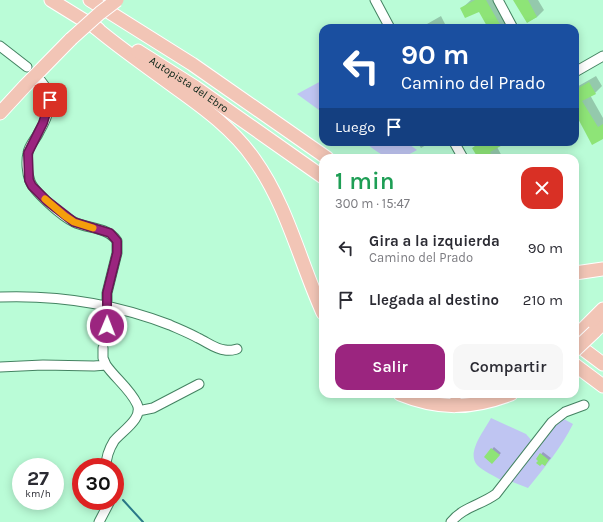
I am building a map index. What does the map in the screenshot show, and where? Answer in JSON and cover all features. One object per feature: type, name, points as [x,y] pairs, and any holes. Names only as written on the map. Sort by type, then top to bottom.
[{"type":"highway","name":"Autopista del Ebro","points":[[51,0],[96,28],[154,60],[319,174]]},
{"type":"highway","name":"Autopista del Ebro","points":[[90,0],[232,91],[321,154]]},
{"type":"highway","points":[[0,113],[71,39],[117,0]]},
{"type":"highway","points":[[96,28],[199,104],[227,128],[254,158],[276,195],[319,303]]},
{"type":"highway","points":[[0,106],[14,93],[25,86]]},
{"type":"highway","points":[[232,91],[273,114],[330,154]]},
{"type":"highway","points":[[579,272],[603,269]]},
{"type":"highway","points":[[579,345],[594,327],[603,309]]},
{"type":"highway","points":[[579,335],[594,327]]},
{"type":"highway","points":[[579,346],[603,364]]},
{"type":"highway","points":[[579,368],[603,386]]},
{"type":"highway","points":[[579,371],[603,386]]},
{"type":"highway","points":[[409,398],[439,405],[471,405],[500,398]]},
{"type":"street","points":[[375,0],[388,24]]},
{"type":"street","points":[[498,0],[511,24]]},
{"type":"street","points":[[0,46],[27,67]]},
{"type":"street","points":[[579,70],[603,56]]},
{"type":"street","points":[[41,81],[49,93],[50,100],[43,123],[28,153],[29,180],[38,193],[65,216],[74,222],[110,233],[117,241],[117,253],[107,293],[107,326]]},
{"type":"street","points":[[0,297],[27,296],[74,300],[107,306],[168,325],[226,351],[237,349]]},
{"type":"street","points":[[103,348],[103,358],[106,365],[138,407],[138,411],[134,419],[113,442],[107,458]]},
{"type":"street","points":[[0,367],[106,365]]},
{"type":"street","points":[[138,411],[153,408],[199,384]]},
{"type":"street","points":[[451,522],[464,510],[487,501],[496,494],[552,422],[565,412],[584,405]]},
{"type":"street","points":[[99,522],[105,510]]},
{"type":"shaded area","points":[[319,82],[319,110],[297,94]]},
{"type":"shaded area","points":[[370,146],[412,146],[417,150],[410,154],[381,154]]},
{"type":"shaded area","points":[[491,418],[526,434],[533,442],[501,480],[479,467],[474,460],[475,448]]},
{"type":"shaded area","points":[[562,418],[573,424],[547,465],[528,488],[510,481],[548,432]]},
{"type":"building","points":[[475,0],[486,0],[500,24],[486,24],[479,12],[465,18],[460,8]]},
{"type":"building","points":[[513,0],[528,0],[537,17],[527,23]]},
{"type":"building","points":[[589,82],[596,94],[582,101],[598,127],[603,124],[603,139],[592,145],[579,121],[579,88]]},
{"type":"building","points":[[475,146],[501,146],[490,152],[491,154],[476,154],[472,148]]},
{"type":"building","points":[[491,448],[500,455],[492,464],[484,457]]},
{"type":"building","points":[[540,453],[549,460],[545,466],[542,464],[540,466],[536,463],[538,461],[536,459]]},
{"type":"waterway","points":[[124,501],[143,522]]},
{"type":"tunnel","points":[[103,348],[107,326]]},
{"type":"slow traffic","points":[[45,199],[74,222],[93,228]]},
{"type":"route","points":[[50,100],[40,131],[30,146],[28,153],[29,180],[38,193],[65,216],[74,222],[110,233],[117,241],[117,253],[107,293],[107,326]]}]
